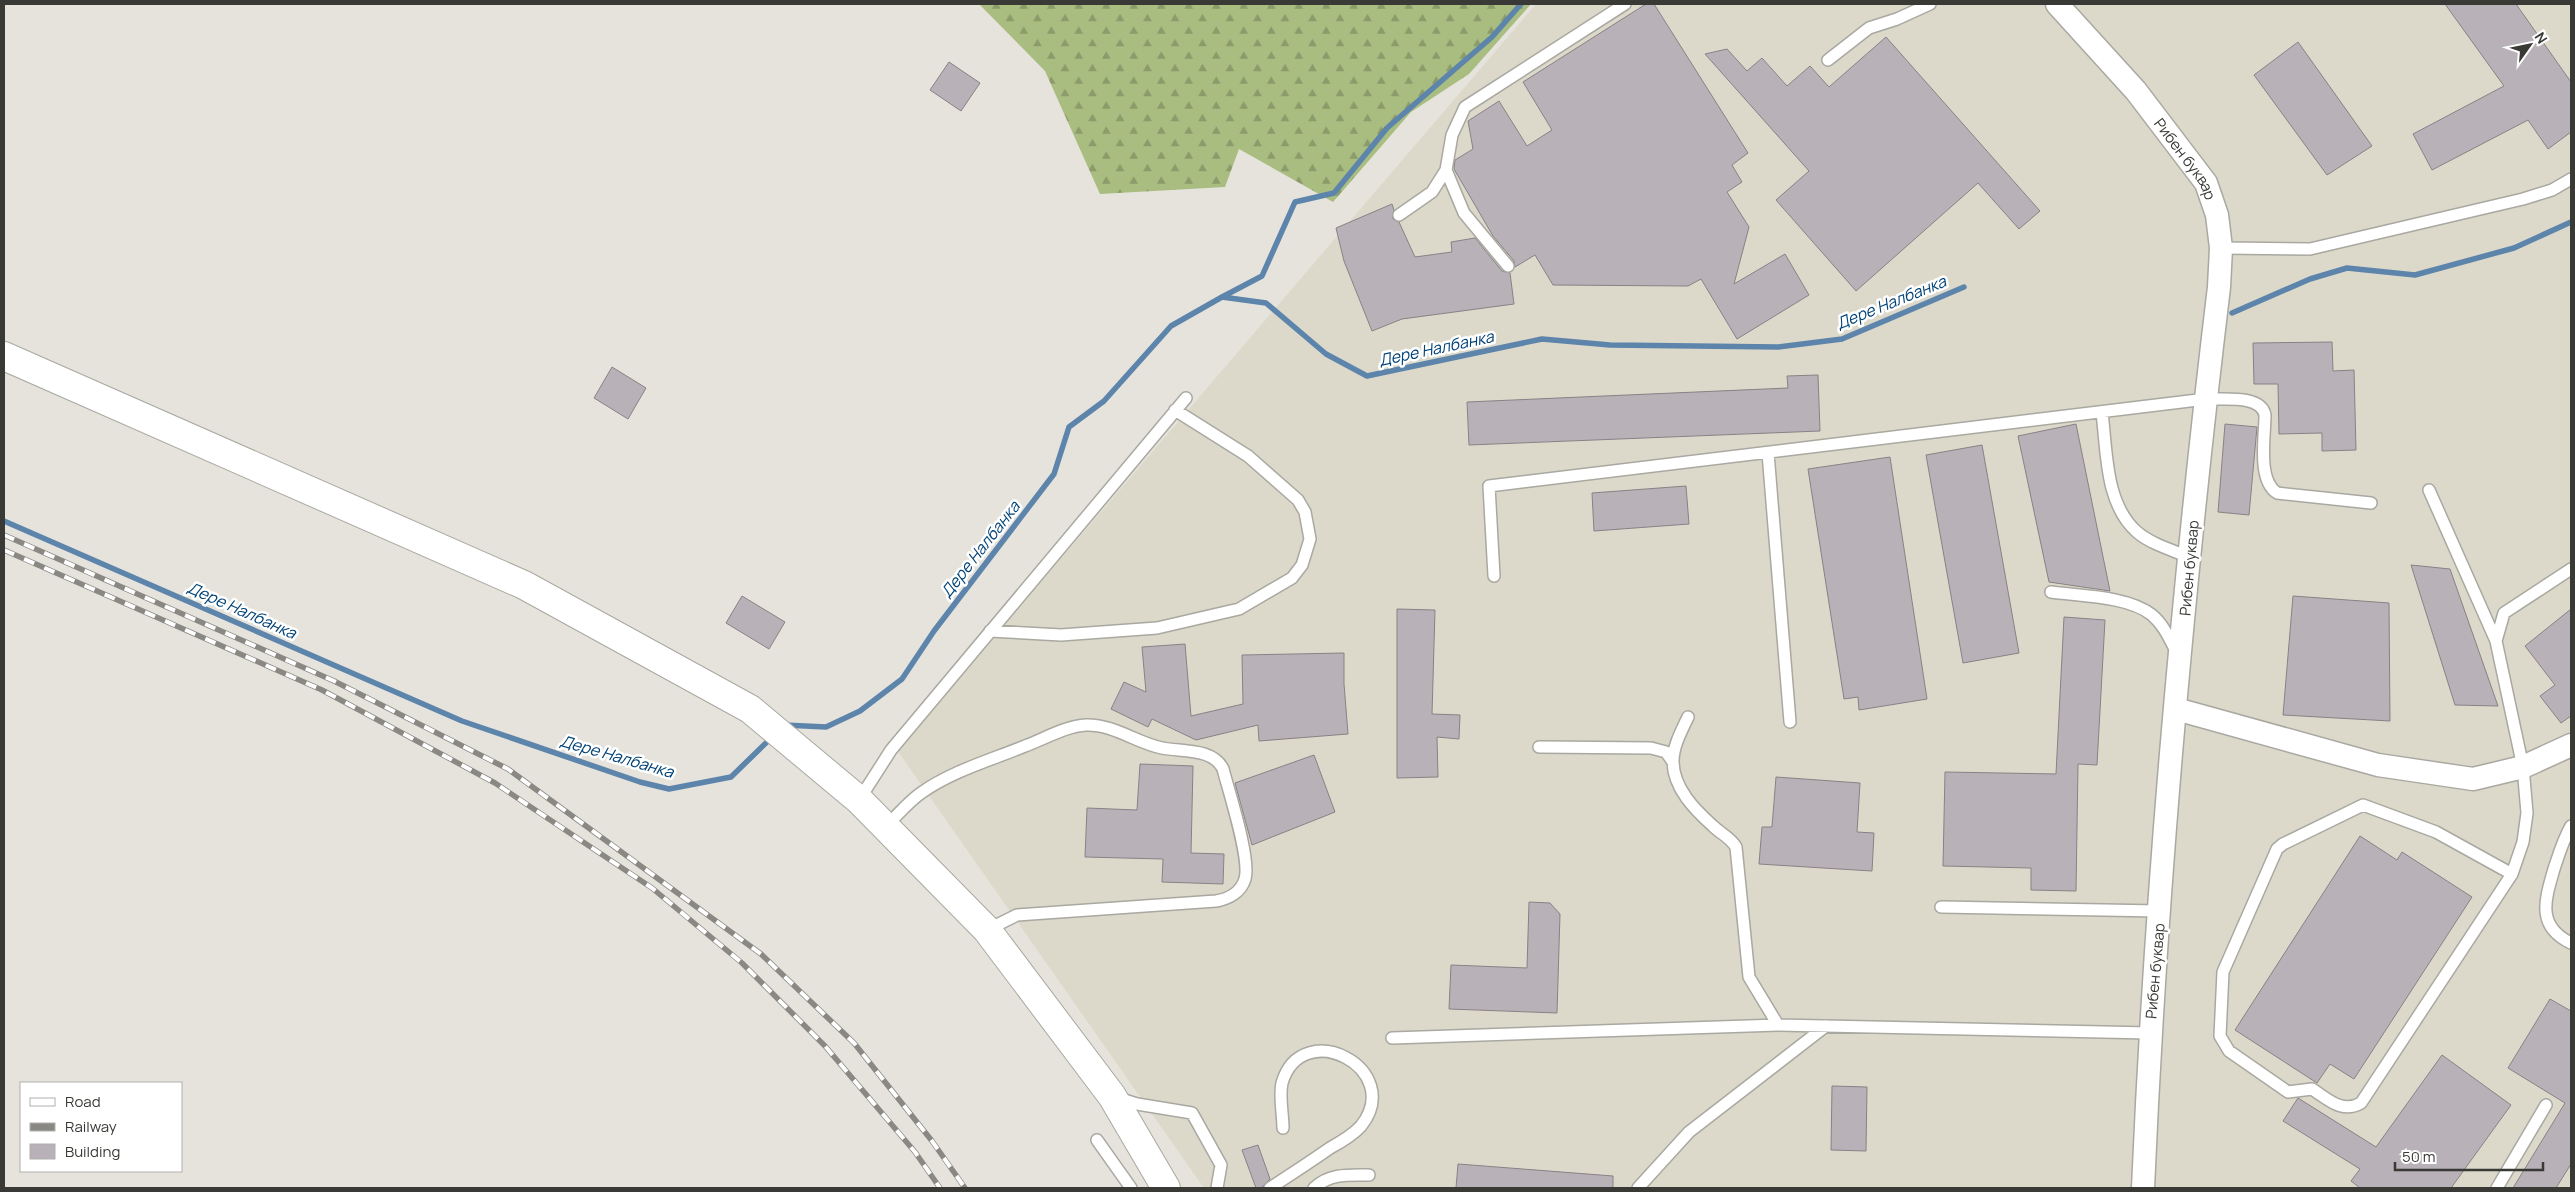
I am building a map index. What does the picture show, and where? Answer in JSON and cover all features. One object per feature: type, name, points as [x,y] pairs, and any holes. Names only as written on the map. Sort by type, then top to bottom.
[{"type":"street","name":"Рибен буквар","points":[[2057,4],[2136,91],[2178,143],[2206,183],[2217,215],[2221,248],[2219,288],[2189,557],[2176,708],[2150,1033],[2143,1188]]},
{"type":"street","points":[[4,356],[524,585],[750,709],[859,800],[987,930],[1112,1096],[1166,1188]]},
{"type":"street","points":[[2176,708],[2378,764],[2426,774],[2473,779],[2523,767],[2571,745]]},
{"type":"lane","points":[[1399,215],[1432,192],[1446,170],[1452,135],[1465,107],[1625,4]]},
{"type":"lane","points":[[1828,60],[1869,28],[1897,19],[1930,4]]},
{"type":"lane","points":[[1446,170],[1464,213],[1508,266]]},
{"type":"lane","points":[[2221,248],[2310,249],[2523,199],[2552,190],[2571,179]]},
{"type":"lane","points":[[859,800],[891,750],[1186,398]]},
{"type":"lane","points":[[1494,576],[1489,486],[2206,400],[2255,402],[2262,407],[2265,415],[2265,478],[2271,489],[2277,492],[2371,503]]},
{"type":"lane","points":[[990,631],[1061,634],[1157,628],[1239,609],[1292,578],[1302,565],[1310,539],[1307,518],[1298,500],[1248,456],[1175,410]]},
{"type":"lane","points":[[2102,413],[2113,494],[2123,516],[2137,532],[2152,542],[2189,557]]},
{"type":"lane","points":[[1768,453],[1790,722]]},
{"type":"lane","points":[[2429,490],[2496,641],[2523,767],[2527,813],[2523,842],[2512,874],[2361,1103],[2352,1108],[2342,1108],[2312,1089],[2288,1092],[2229,1052],[2223,1045],[2220,1036],[2223,972],[2277,849],[2283,844],[2363,805],[2436,832],[2512,874]]},
{"type":"lane","points":[[2496,641],[2504,613],[2571,569]]},
{"type":"lane","points":[[2051,592],[2132,604],[2152,615],[2166,632],[2180,661]]},
{"type":"lane","points":[[1673,762],[1678,741],[1688,717]]},
{"type":"lane","points":[[885,827],[920,794],[946,778],[1064,730],[1085,725],[1106,727],[1135,740],[1162,748],[1212,756],[1219,761],[1226,778],[1247,870],[1241,887],[1234,895],[1216,901],[1017,915],[987,930]]},
{"type":"lane","points":[[1539,747],[1650,748],[1666,752],[1673,762],[1680,788],[1692,807],[1716,829],[1731,839],[1736,847],[1748,977],[1778,1026]]},
{"type":"lane","points":[[2571,826],[2563,840],[2545,905],[2547,918],[2552,929],[2561,938],[2571,943]]},
{"type":"lane","points":[[1941,906],[2160,911]]},
{"type":"lane","points":[[1392,1038],[1778,1026],[2150,1033]]},
{"type":"lane","points":[[1638,1188],[1690,1132],[1826,1026]]},
{"type":"lane","points":[[1270,1188],[1361,1126],[1371,1104],[1371,1090],[1366,1075],[1357,1063],[1342,1054],[1330,1051],[1317,1052],[1305,1056],[1291,1067],[1282,1085],[1283,1128]]},
{"type":"lane","points":[[1112,1096],[1136,1104],[1192,1113],[1221,1165],[1217,1188]]},
{"type":"lane","points":[[2497,1188],[2546,1106]]},
{"type":"lane","points":[[1096,1140],[1131,1188]]},
{"type":"lane","points":[[1314,1188],[1320,1183],[1338,1175],[1370,1175]]},
{"type":"shaded area","points":[[1536,4],[2571,4],[2571,1188],[1204,1188],[897,750]]},
{"type":"green space","points":[[979,4],[1531,4],[1469,74],[1411,112],[1333,202],[1239,149],[1225,187],[1100,194],[1045,71]]},
{"type":"building","points":[[1646,4],[1654,4],[1748,153],[1732,165],[1742,182],[1727,192],[1749,227],[1734,284],[1785,254],[1809,295],[1737,339],[1701,279],[1688,286],[1553,285],[1535,255],[1515,267],[1514,261],[1493,236],[1454,169],[1455,160],[1473,149],[1468,121],[1499,101],[1527,146],[1552,130],[1523,82]]},
{"type":"building","points":[[2445,4],[2516,4],[2571,82],[2571,132],[2548,149],[2528,120],[2432,170],[2413,134],[2504,86]]},
{"type":"building","points":[[1886,37],[2040,211],[2019,229],[1978,183],[1856,291],[1776,200],[1809,171],[1705,54],[1727,49],[1747,71],[1762,58],[1787,86],[1810,66],[1829,87]]},
{"type":"building","points":[[2298,42],[2372,146],[2327,175],[2254,75]]},
{"type":"building","points":[[949,62],[980,83],[961,111],[930,90]]},
{"type":"building","points":[[1392,204],[1394,210],[1393,219],[1399,222],[1415,257],[1452,252],[1451,242],[1475,238],[1502,271],[1510,273],[1514,304],[1402,319],[1372,331],[1344,261],[1336,228]]},
{"type":"building","points":[[2332,342],[2333,371],[2354,370],[2356,450],[2322,451],[2322,433],[2279,434],[2278,384],[2254,384],[2253,343]]},
{"type":"building","points":[[612,367],[646,388],[628,419],[594,398]]},
{"type":"building","points":[[1818,375],[1820,431],[1469,445],[1467,402],[1788,388],[1787,376]]},
{"type":"building","points":[[2076,424],[2110,591],[2049,582],[2018,436]]},
{"type":"building","points":[[2225,424],[2257,427],[2249,515],[2218,512]]},
{"type":"building","points":[[1982,445],[2019,653],[1963,663],[1926,455]]},
{"type":"building","points":[[1890,457],[1927,699],[1859,710],[1858,697],[1844,699],[1808,469]]},
{"type":"building","points":[[1686,486],[1689,524],[1594,531],[1592,493]]},
{"type":"building","points":[[2411,565],[2450,569],[2498,706],[2455,705]]},
{"type":"building","points":[[742,596],[785,622],[769,649],[726,623]]},
{"type":"building","points":[[2293,596],[2389,603],[2390,721],[2283,715]]},
{"type":"building","points":[[1397,609],[1435,610],[1432,714],[1460,715],[1459,739],[1437,737],[1438,777],[1397,778]]},
{"type":"building","points":[[2571,609],[2571,716],[2561,723],[2540,696],[2555,685],[2525,646]]},
{"type":"building","points":[[2064,617],[2105,620],[2097,765],[2078,764],[2076,891],[2031,890],[2031,868],[1943,866],[1945,772],[2056,774]]},
{"type":"building","points":[[1185,644],[1191,716],[1243,704],[1242,655],[1344,653],[1344,684],[1348,734],[1259,741],[1258,725],[1196,740],[1152,719],[1148,727],[1111,709],[1124,682],[1146,692],[1142,647]]},
{"type":"building","points":[[1314,755],[1335,812],[1252,845],[1235,783]]},
{"type":"building","points":[[1140,764],[1193,766],[1191,853],[1224,854],[1223,884],[1162,882],[1163,859],[1085,857],[1087,808],[1137,810]]},
{"type":"building","points":[[1776,777],[1860,783],[1857,832],[1874,833],[1872,871],[1759,864],[1762,827],[1772,827]]},
{"type":"building","points":[[2360,836],[2397,860],[2402,852],[2472,897],[2354,1079],[2330,1064],[2317,1083],[2235,1030]]},
{"type":"building","points":[[1529,902],[1550,903],[1560,914],[1557,1013],[1449,1009],[1451,965],[1527,968]]},
{"type":"building","points":[[2550,999],[2571,1011],[2571,1164],[2556,1188],[2513,1188],[2565,1103],[2508,1068]]},
{"type":"building","points":[[2442,1055],[2511,1105],[2451,1188],[2360,1188],[2351,1181],[2360,1169],[2283,1121],[2298,1098],[2376,1147]]},
{"type":"building","points":[[1832,1086],[1867,1087],[1866,1151],[1831,1150]]},
{"type":"building","points":[[1258,1145],[1270,1179],[1261,1188],[1256,1188],[1242,1150]]},
{"type":"building","points":[[1458,1164],[1613,1176],[1613,1188],[1456,1188]]},
{"type":"waterway","points":[[1222,297],[1262,276],[1295,202],[1334,193],[1387,128],[1492,37],[1521,4]]},
{"type":"waterway","points":[[2232,313],[2310,279],[2347,268],[2415,275],[2514,248],[2571,222]]},
{"type":"waterway","name":"Дере Налбанка","points":[[784,725],[826,727],[860,711],[902,679],[934,631],[1054,474],[1069,427],[1104,401],[1171,326],[1222,297],[1266,303],[1326,354],[1367,376],[1542,339],[1610,345],[1778,347],[1842,339],[1964,287]]},
{"type":"waterway","name":"Дере Налбанка","points":[[4,521],[462,721],[640,782],[669,789],[731,777],[772,737]]},
{"type":"railway","points":[[4,535],[334,681],[508,769],[761,954],[854,1043],[932,1141],[965,1188]]},
{"type":"railway","points":[[4,550],[322,690],[495,783],[652,888],[742,963],[825,1046],[915,1152],[940,1188]]}]
